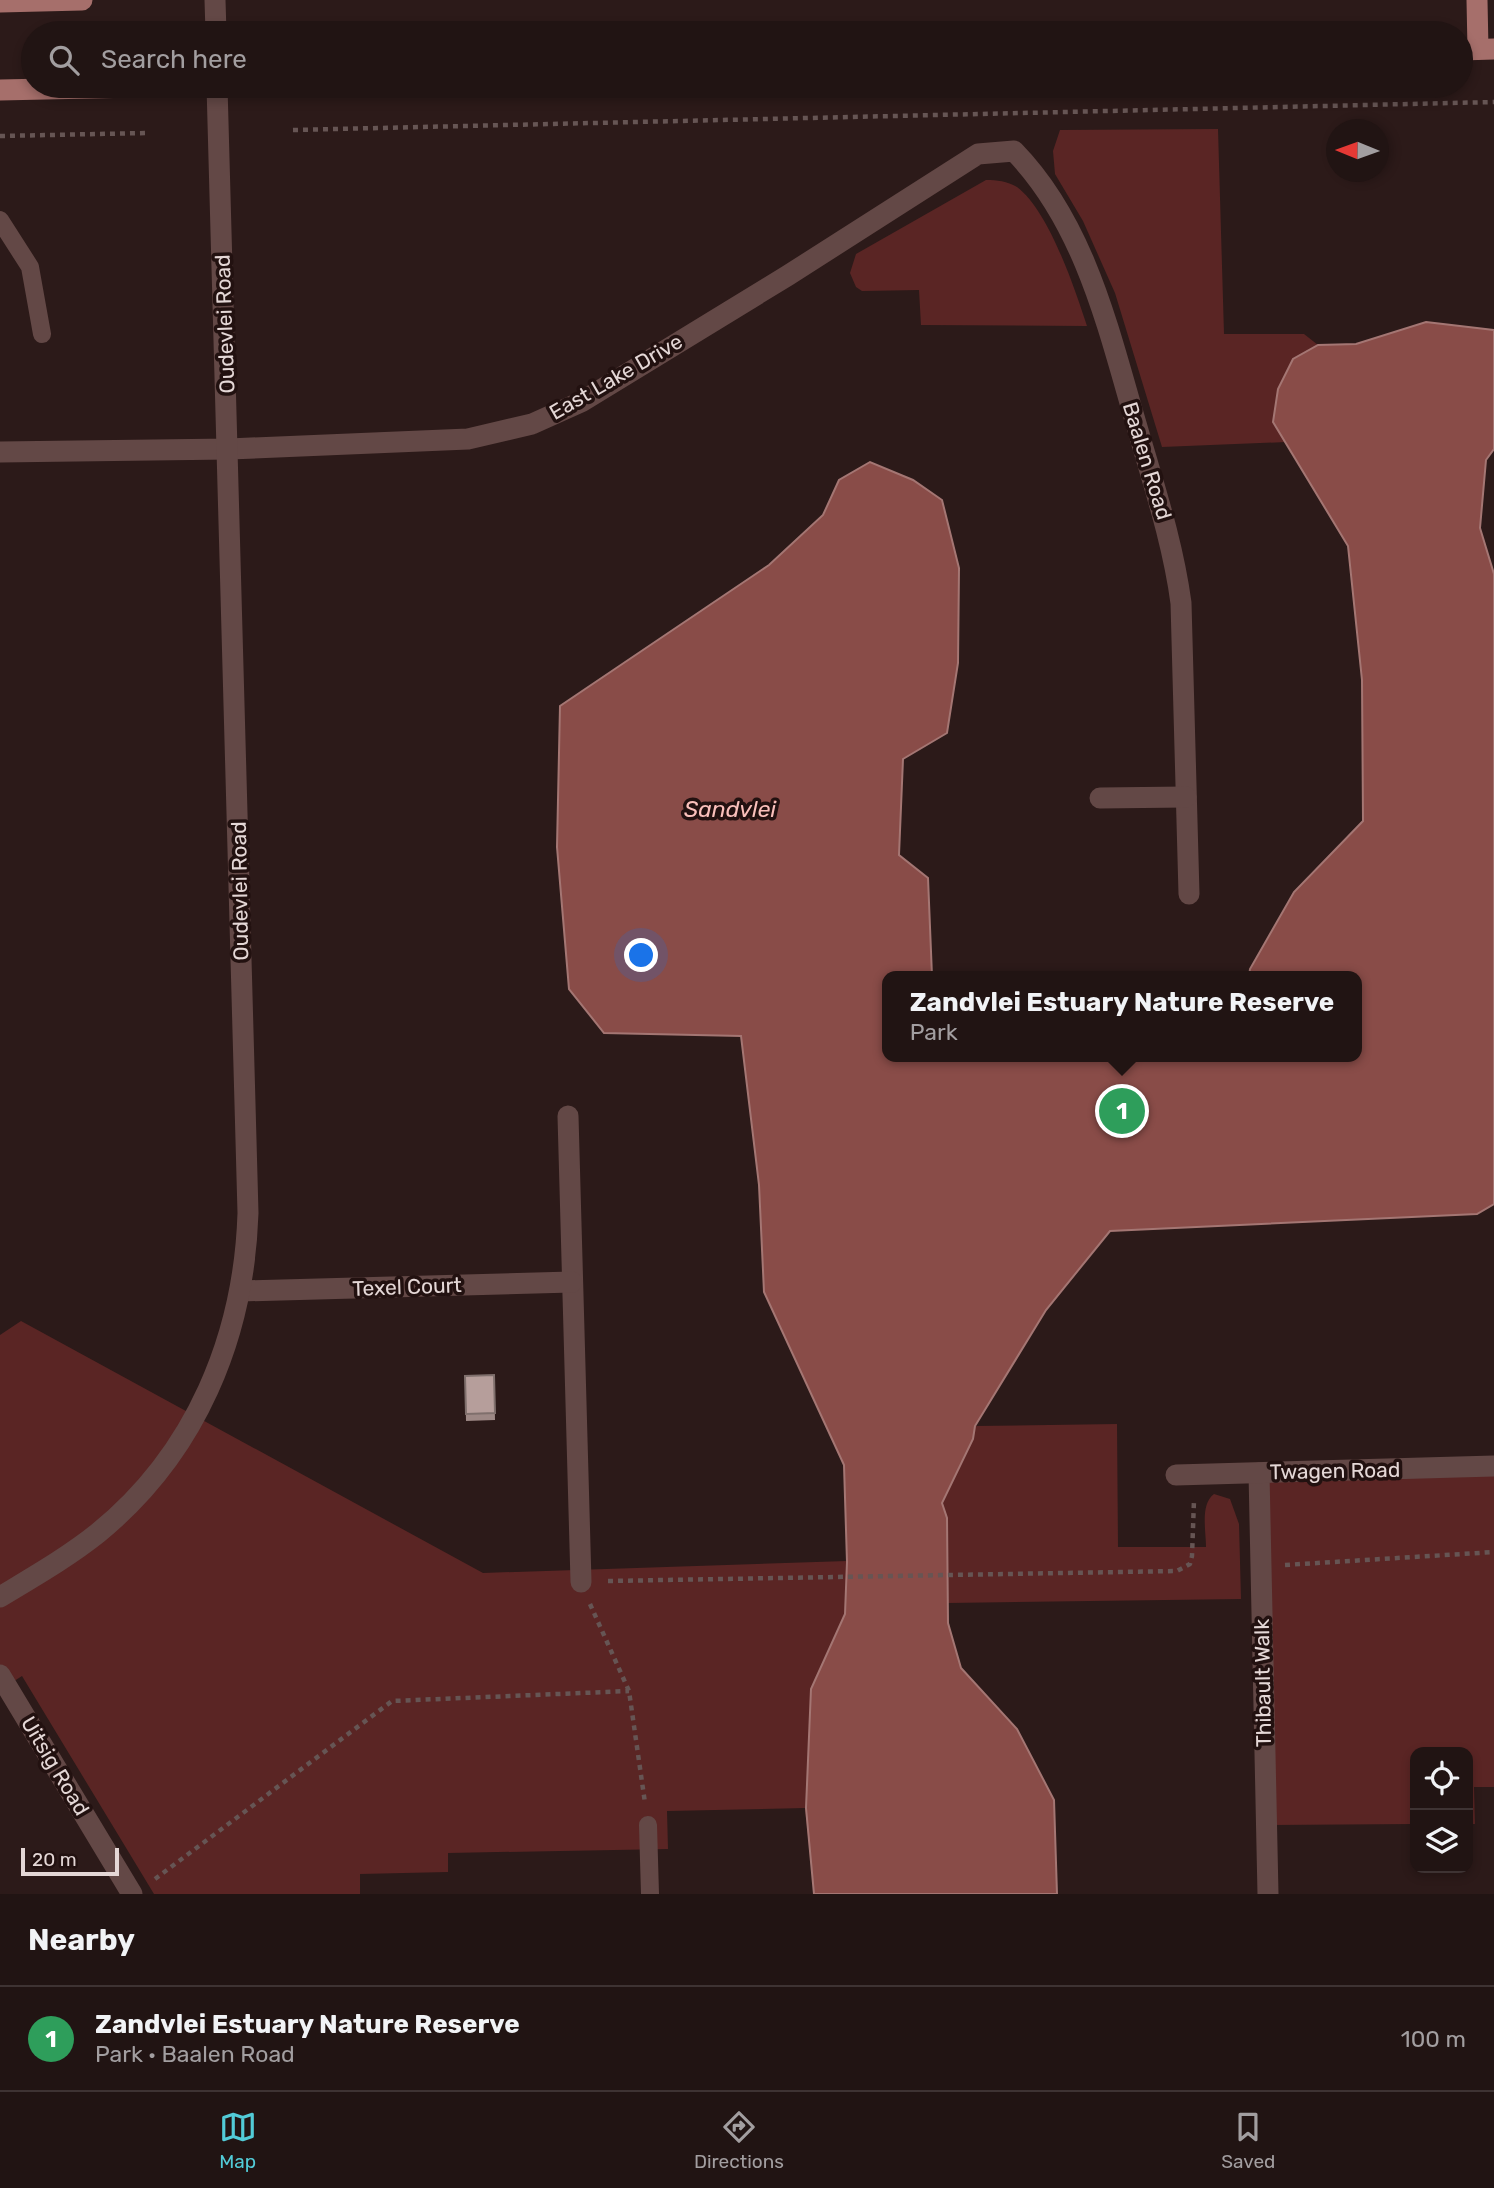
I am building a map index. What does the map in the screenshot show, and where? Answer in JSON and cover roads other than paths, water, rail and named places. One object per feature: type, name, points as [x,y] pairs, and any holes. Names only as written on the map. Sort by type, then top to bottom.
[{"type":"main road","points":[[0,2],[82,0]]},
{"type":"main road","points":[[1477,0],[1478,49]]},
{"type":"main road","points":[[0,90],[21,90]]},
{"type":"street","points":[[215,0],[216,21]]},
{"type":"street","name":"Oudevlei Road","points":[[0,1597],[97,1534],[150,1482],[179,1444],[204,1401],[221,1363],[242,1291],[248,1213],[217,98]]},
{"type":"street","name":"East Lake Drive","points":[[0,452],[229,449],[468,439],[533,424],[581,402],[978,153],[1014,151]]},
{"type":"street","name":"Baalen Road","points":[[1014,151],[1029,167],[1075,242],[1096,289],[1175,556],[1181,603],[1189,894]]},
{"type":"street","points":[[1100,798],[1186,797]]},
{"type":"street","points":[[568,1116],[581,1582]]},
{"type":"street","name":"Texel Court","points":[[242,1291],[572,1282]]},
{"type":"street","name":"Twagen Road","points":[[1185,1475],[1494,1466]]},
{"type":"street","name":"Thibault Walk","points":[[1259,1473],[1268,1894]]},
{"type":"street","name":"Uitsig Road","points":[[0,1675],[139,1890]]},
{"type":"lane","points":[[0,220],[30,267],[42,334]]},
{"type":"lane","points":[[648,1825],[649,1894]]},
{"type":"water","name":"Sandvlei","points":[[1426,322],[1494,330],[1494,449],[1486,460],[1480,528],[1494,574],[1494,1204],[1477,1214],[1110,1231],[1046,1310],[975,1426],[973,1439],[942,1503],[947,1518],[948,1623],[961,1668],[1017,1729],[1054,1800],[1057,1894],[814,1894],[806,1808],[811,1689],[845,1614],[847,1562],[844,1465],[764,1292],[759,1185],[741,1036],[604,1033],[569,989],[557,847],[560,706],[769,565],[823,515],[839,480],[870,462],[913,480],[942,500],[959,568],[958,663],[947,733],[903,759],[899,855],[928,878],[932,971],[882,971],[882,1062],[1362,1062],[1362,971],[1250,971],[1294,892],[1363,821],[1362,680],[1348,546],[1273,422],[1278,389],[1293,359],[1318,345],[1356,344]]},
{"type":"place","name":"Zandvlei Estuary Nature Reserve","points":[[1122,1111]]}]
